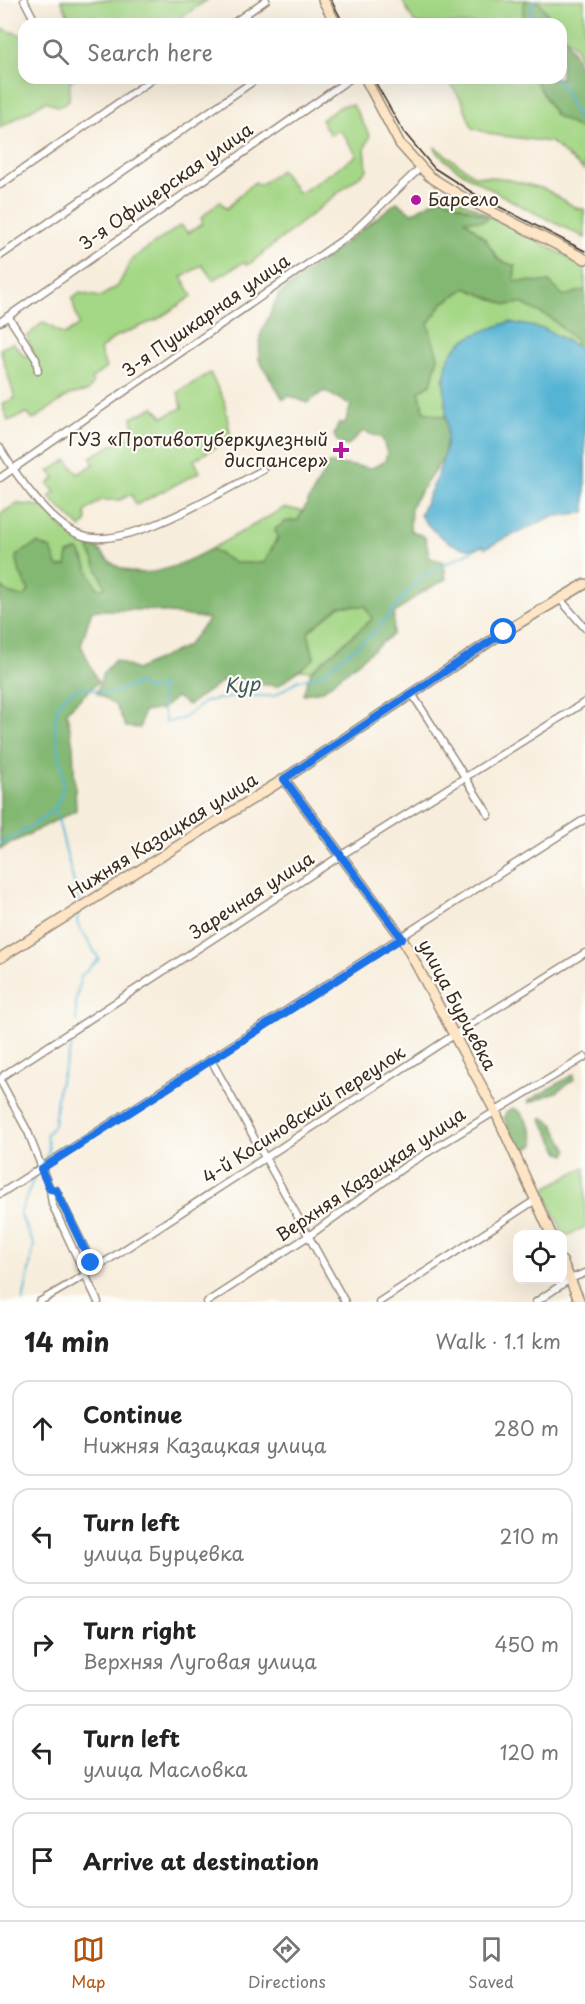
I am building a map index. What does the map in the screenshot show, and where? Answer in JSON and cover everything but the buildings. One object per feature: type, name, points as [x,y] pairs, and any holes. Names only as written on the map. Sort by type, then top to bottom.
[{"type":"street","points":[[24,0],[33,18]]},
{"type":"street","points":[[240,18],[266,0]]},
{"type":"street","points":[[323,0],[333,18]]},
{"type":"street","points":[[0,185],[145,84]]},
{"type":"street","points":[[0,256],[249,84]]},
{"type":"street","name":"3-я Офицерская улица","points":[[0,322],[342,84]]},
{"type":"street","points":[[368,84],[400,144],[420,168],[449,189],[585,259]]},
{"type":"street","name":"3-я Пушкарная улица","points":[[0,478],[351,234],[420,168]]},
{"type":"street","points":[[8,316],[36,359],[38,371]]},
{"type":"street","points":[[0,448],[40,503],[56,519],[71,531],[93,539],[127,534],[162,522],[263,470]]},
{"type":"street","name":"Нижняя Казацкая улица","points":[[0,958],[284,779],[411,692],[559,598],[585,584]]},
{"type":"street","points":[[559,598],[585,628]]},
{"type":"street","points":[[411,692],[489,815]]},
{"type":"street","name":"Заречная улица","points":[[0,1081],[4,1075],[340,856],[585,702]]},
{"type":"street","name":"улица Бурцевка","points":[[284,779],[402,938],[495,1111],[549,1230]]},
{"type":"street","points":[[0,1194],[585,819]]},
{"type":"street","name":"4-й Косиновский переулок","points":[[39,1302],[85,1275],[454,1035],[585,953]]},
{"type":"street","name":"Верхняя Казацкая улица","points":[[207,1302],[310,1235],[407,1165],[585,1058]]},
{"type":"street","points":[[211,1060],[310,1235],[345,1302]]},
{"type":"street","points":[[0,1081],[28,1132],[50,1189],[52,1204],[98,1302]]},
{"type":"street","points":[[50,1189],[56,1190],[94,1269]]},
{"type":"street","points":[[379,1302],[537,1199]]},
{"type":"street","points":[[567,1272],[580,1302]]},
{"type":"street","points":[[536,1302],[570,1279],[585,1273]]},
{"type":"green space","points":[[61,0],[207,0],[180,18],[69,18]]},
{"type":"green space","points":[[402,0],[526,0],[523,8],[524,18],[412,18]]},
{"type":"green space","points":[[526,0],[540,3],[550,18],[524,18],[523,8]]},
{"type":"green space","points":[[535,0],[584,0],[585,73],[575,46],[567,39],[567,18],[549,18]]},
{"type":"green space","points":[[0,28],[18,34],[18,84],[70,84],[69,100],[59,107],[46,101],[0,128]]},
{"type":"green space","points":[[567,41],[575,56],[582,79],[585,132],[555,115],[537,84],[567,84]]},
{"type":"green space","points":[[451,84],[537,84],[555,115],[585,132],[585,171],[551,142],[495,135],[472,128],[462,101]]},
{"type":"green space","points":[[343,105],[353,105],[370,136],[365,148],[367,170],[248,265],[244,262],[213,280],[202,265],[182,277],[192,296],[158,319],[115,337],[100,350],[106,368],[91,379],[93,383],[88,391],[69,395],[33,420],[27,413],[8,421],[2,404],[15,398],[0,349],[13,343],[25,357],[33,352],[27,337],[43,322],[64,335],[79,325],[72,299],[80,293],[100,297],[118,286],[132,259],[181,225],[188,233],[203,223],[201,218],[220,201],[226,209],[255,182],[260,185],[281,170],[299,194],[357,155],[340,130],[330,135],[321,120]]},
{"type":"green space","points":[[435,147],[475,176],[502,178],[545,189],[578,209],[584,209],[585,238],[478,182],[442,157]]},
{"type":"green space","points":[[437,188],[585,266],[585,290],[563,296],[549,282],[514,281],[515,266],[499,260],[486,240],[464,219],[488,217],[440,197]]},
{"type":"green space","points":[[440,197],[488,217],[485,221],[465,220],[486,240],[498,260],[515,266],[514,281],[549,282],[564,296],[585,290],[585,351],[575,346],[576,341],[551,318],[521,303],[507,305],[466,288],[443,303],[428,324],[438,357],[431,384],[419,391],[424,412],[446,417],[448,435],[443,458],[411,506],[410,530],[425,537],[430,558],[444,562],[446,579],[419,594],[394,614],[393,634],[322,691],[303,694],[311,671],[372,619],[365,606],[340,606],[308,632],[314,659],[278,686],[223,681],[188,705],[176,697],[162,709],[143,712],[140,728],[126,727],[116,706],[97,693],[103,673],[115,660],[136,670],[187,646],[209,619],[149,610],[92,610],[81,645],[98,682],[67,711],[73,746],[76,810],[0,849],[0,586],[10,594],[24,597],[29,591],[20,573],[16,556],[37,543],[51,549],[58,567],[66,566],[68,554],[78,550],[98,589],[105,587],[89,549],[95,544],[107,559],[120,568],[134,572],[165,569],[211,549],[235,563],[264,563],[278,538],[275,529],[285,522],[298,520],[329,463],[372,468],[385,461],[387,453],[382,438],[363,431],[347,446],[337,441],[334,435],[339,423],[345,423],[351,405],[324,391],[307,403],[290,396],[283,399],[259,360],[260,336],[279,294],[397,202],[412,213]]},
{"type":"green space","points":[[466,288],[507,305],[521,303],[551,318],[576,341],[575,346],[545,329],[509,322],[468,338],[443,378],[448,417],[424,412],[419,391],[431,384],[438,357],[427,324],[443,303]]},
{"type":"green space","points":[[210,373],[224,400],[231,438],[194,460],[200,472],[136,505],[131,494],[120,500],[101,500],[85,512],[87,520],[81,528],[49,497],[55,492],[48,484],[55,478],[49,471],[67,460],[78,474],[94,464],[90,457],[135,433],[132,418],[154,407],[163,417],[182,408],[178,392]]},
{"type":"green space","points":[[17,504],[43,506],[64,530],[95,544],[89,549],[106,587],[98,589],[87,572],[84,558],[66,566],[20,573],[29,591],[24,597],[10,594],[0,586],[0,514]]},
{"type":"green space","points":[[284,508],[305,511],[298,520],[285,522],[264,563],[235,563],[211,549]]},
{"type":"green space","points":[[340,606],[365,606],[373,619],[311,671],[300,670],[314,658],[308,632]]},
{"type":"green space","points":[[574,1074],[574,1079],[558,1091],[529,1103],[528,1101]]},
{"type":"green space","points":[[513,1108],[525,1118],[533,1135],[534,1145],[525,1150],[531,1160],[529,1163],[523,1160],[504,1119],[506,1112]]},
{"type":"green space","points":[[543,1117],[553,1124],[568,1150],[566,1155],[560,1153],[541,1119]]},
{"type":"green space","points":[[585,1167],[585,1227],[569,1235],[567,1230],[562,1230],[545,1194],[547,1187]]},
{"type":"water","points":[[509,322],[545,329],[585,351],[585,512],[551,517],[485,548],[483,546],[474,549],[465,548],[456,546],[440,536],[420,515],[438,473],[446,446],[444,386],[446,371],[449,358],[457,346],[470,337]]},
{"type":"waterway","points":[[531,18],[534,0]]},
{"type":"waterway","points":[[560,84],[576,114],[585,125]]},
{"type":"waterway","name":"Кур","points":[[0,843],[43,819],[54,808],[61,794],[63,778],[56,712],[62,699],[76,689],[85,688],[112,693],[138,683],[148,690],[162,686],[161,701],[166,722],[182,719],[206,701],[239,696],[274,696],[297,681],[320,675],[376,631],[421,576],[474,550]]},
{"type":"waterway","points":[[55,807],[79,903]]},
{"type":"waterway","points":[[76,1021],[76,1000],[81,976],[99,959],[77,923],[78,912]]},
{"type":"waterway","points":[[44,1163],[49,1150],[46,1135],[54,1125],[58,1088],[75,1036]]},
{"type":"waterway","points":[[23,1302],[34,1245],[20,1214],[35,1175]]},
{"type":"tram line","points":[[331,0],[341,18]]},
{"type":"tram line","points":[[376,84],[403,131],[434,168],[473,193],[585,251]]},
{"type":"place","name":"Барсело","points":[[416,200]]},
{"type":"place","name":"ГУЗ «Противотуберкулезный диспансер»","points":[[341,450]]},
{"type":"route","points":[[91,1263],[63,1202],[56,1190],[50,1189],[41,1169],[402,938],[284,779],[504,632]]}]
